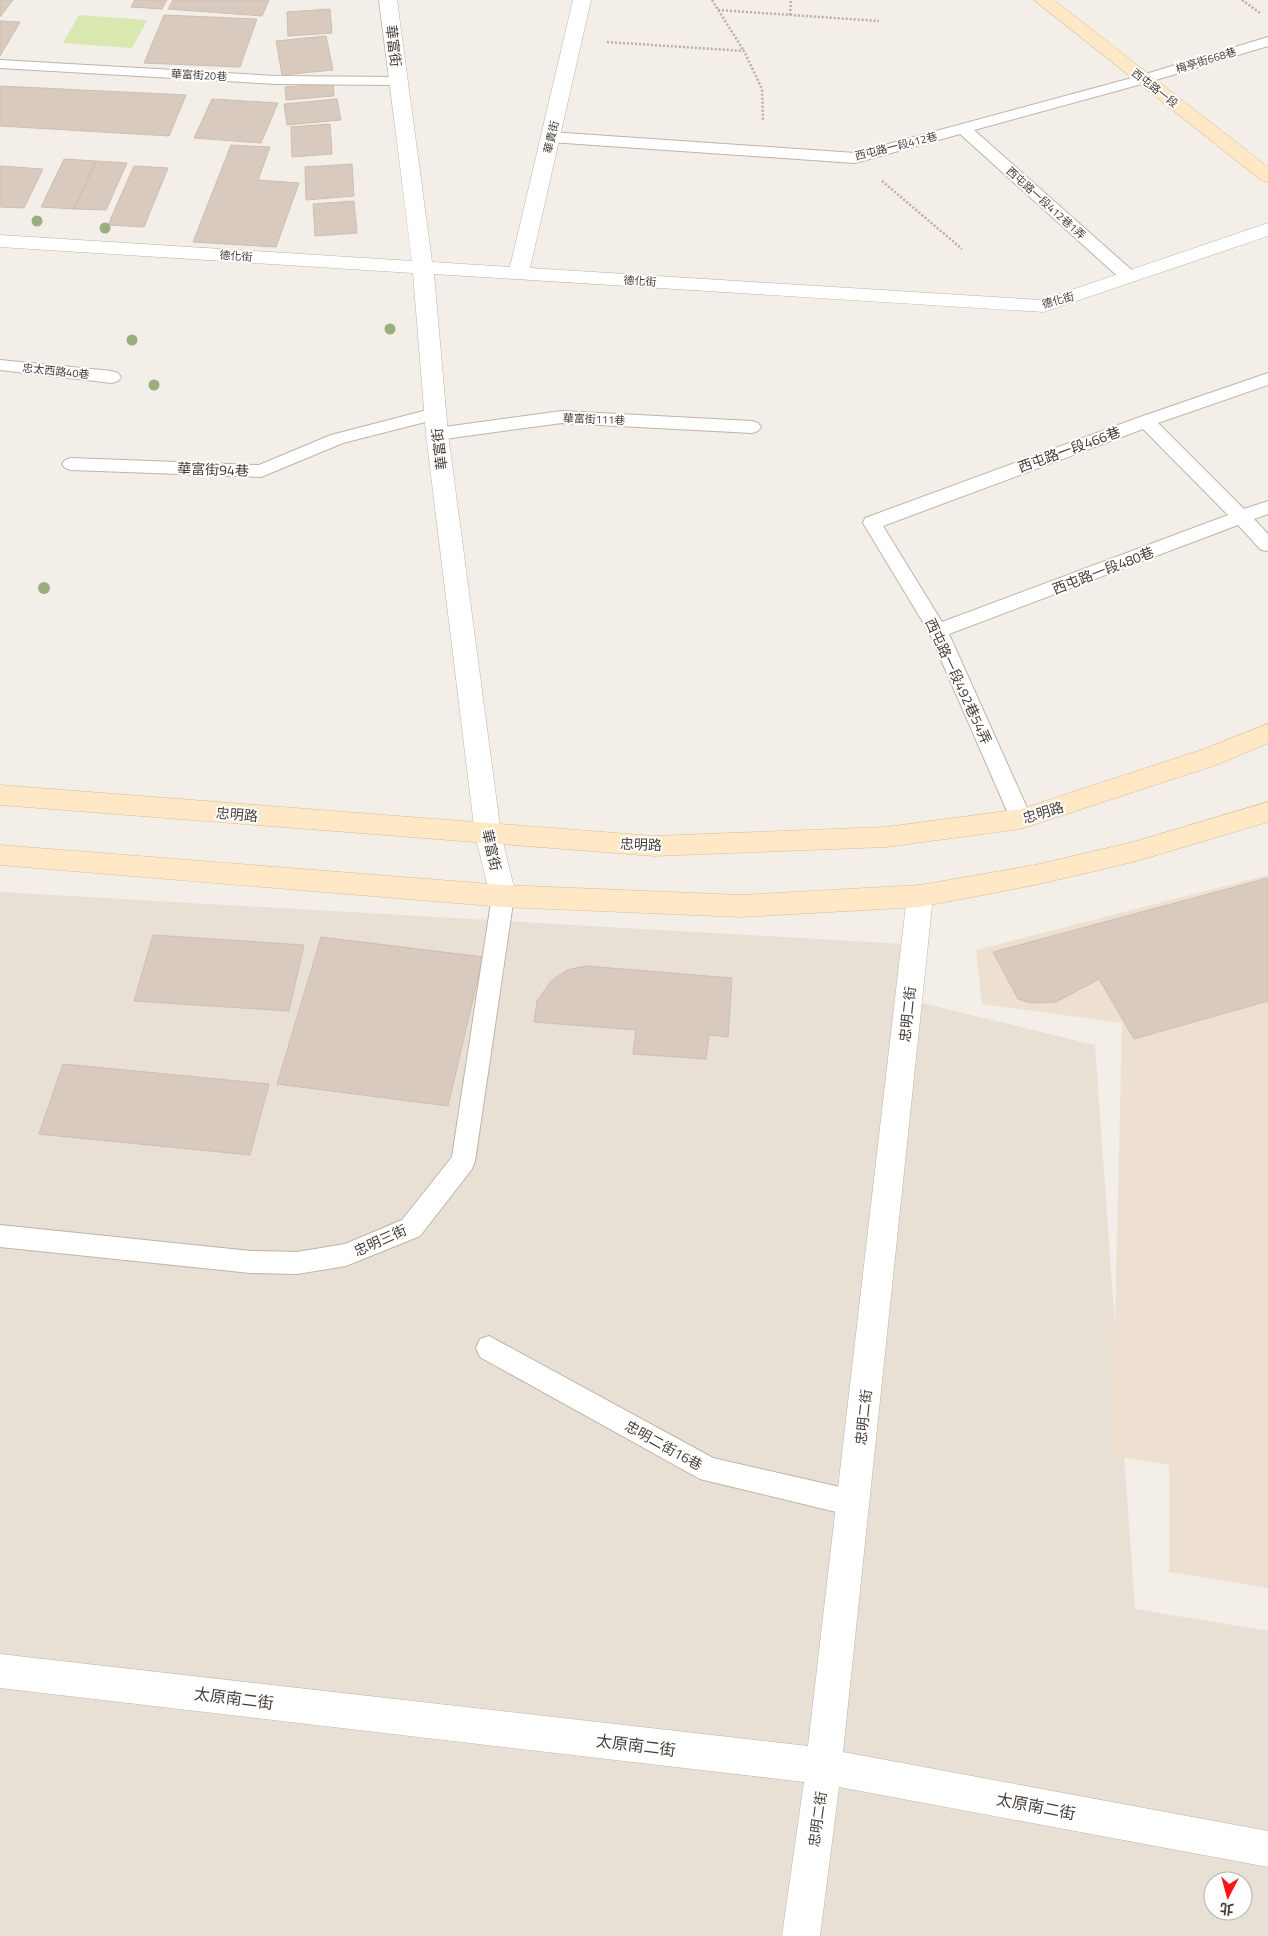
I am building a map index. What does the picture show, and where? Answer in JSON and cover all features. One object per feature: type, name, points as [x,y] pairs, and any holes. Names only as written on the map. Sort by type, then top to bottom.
[{"type":"main road","name":"西屯路一段","points":[[1043,0],[1268,176]]},
{"type":"main road","name":"忠明路","points":[[0,795],[654,846],[886,837],[1022,819],[1210,758],[1268,733]]},
{"type":"main road","points":[[0,856],[503,896],[741,906],[920,896],[1035,875],[1133,852],[1268,812]]},
{"type":"street","name":"華富街","points":[[388,0],[424,268],[436,424],[488,834],[503,896]]},
{"type":"street","name":"華貴街","points":[[519,273],[582,0]]},
{"type":"street","name":"德化街","points":[[0,241],[1044,306],[1268,229]]},
{"type":"street","name":"忠明二街","points":[[801,1936],[824,1766],[920,896]]},
{"type":"street","name":"太原南二街","points":[[0,1671],[824,1766],[1268,1849]]},
{"type":"lane","name":"梅亭街668巷","points":[[1144,79],[1268,41]]},
{"type":"lane","name":"華富街20巷","points":[[0,64],[277,80],[398,81]]},
{"type":"lane","name":"西屯路一段412巷","points":[[550,137],[855,158],[1144,79]]},
{"type":"lane","name":"西屯路一段412巷1弄","points":[[963,129],[1129,277]]},
{"type":"lane","name":"忠太西路40巷","points":[[0,365],[112,377]]},
{"type":"lane","name":"西屯路一段466巷","points":[[872,523],[1146,421],[1268,379]]},
{"type":"lane","name":"華富街111巷","points":[[436,424],[562,417],[752,427]]},
{"type":"lane","points":[[1146,421],[1268,545]]},
{"type":"lane","name":"華富街94巷","points":[[71,464],[261,471],[337,439],[436,424]]},
{"type":"lane","name":"西屯路一段480巷","points":[[938,631],[1268,508]]},
{"type":"lane","name":"西屯路一段492巷54弄","points":[[872,523],[938,631],[1022,819]]},
{"type":"lane","name":"忠明三街","points":[[1,1237],[251,1262],[297,1263],[346,1255],[411,1228],[463,1161],[503,896]]},
{"type":"lane","name":"忠明二街16巷","points":[[489,1348],[709,1470],[853,1503]]},
{"type":"path","points":[[712,0],[744,51],[762,89],[763,152]]},
{"type":"path","points":[[790,15],[791,0]]},
{"type":"path","points":[[1242,0],[1262,15]]},
{"type":"path","points":[[718,10],[879,20]]},
{"type":"path","points":[[573,39],[744,51]]},
{"type":"path","points":[[855,158],[962,249]]},
{"type":"shaded area","points":[[1268,875],[1268,1588],[1169,1572],[1169,1465],[1112,1456],[1122,1023],[982,1004],[976,950]]},
{"type":"shaded area","points":[[0,892],[921,945],[909,1000],[1095,1045],[1135,1609],[1268,1631],[1268,1936],[0,1936]]},
{"type":"green space","points":[[79,15],[147,20],[132,48],[63,43]]},
{"type":"building","points":[[0,0],[13,0],[0,17]]},
{"type":"building","points":[[135,0],[167,0],[162,9],[131,7]]},
{"type":"building","points":[[173,0],[269,0],[262,16],[168,9]]},
{"type":"building","points":[[330,9],[332,33],[288,36],[287,12]]},
{"type":"building","points":[[164,15],[257,19],[240,67],[144,63]]},
{"type":"building","points":[[0,21],[20,22],[0,56]]},
{"type":"building","points":[[326,36],[333,70],[282,75],[276,41]]},
{"type":"building","points":[[333,83],[334,96],[286,100],[285,87]]},
{"type":"building","points":[[0,86],[186,95],[169,136],[0,126]]},
{"type":"building","points":[[212,99],[278,103],[261,143],[194,138]]},
{"type":"building","points":[[337,99],[341,120],[287,125],[284,104]]},
{"type":"building","points":[[330,124],[332,154],[292,157],[291,127]]},
{"type":"building","points":[[231,145],[270,147],[258,180],[299,183],[276,247],[193,242]]},
{"type":"building","points":[[64,159],[96,161],[74,209],[41,207]]},
{"type":"building","points":[[96,161],[127,163],[106,210],[74,209]]},
{"type":"building","points":[[352,164],[354,196],[306,200],[305,167]]},
{"type":"building","points":[[0,166],[43,169],[24,208],[0,207]]},
{"type":"building","points":[[134,166],[168,168],[144,227],[108,225]]},
{"type":"building","points":[[354,201],[357,233],[315,236],[313,204]]},
{"type":"building","points":[[1268,878],[1268,1001],[1134,1039],[1099,979],[1056,1002],[1031,1003],[1018,999],[993,952]]},
{"type":"building","points":[[153,935],[304,945],[289,1011],[134,1001]]},
{"type":"building","points":[[321,937],[483,957],[448,1106],[277,1084]]},
{"type":"building","points":[[586,966],[732,978],[728,1037],[709,1035],[706,1059],[633,1054],[636,1030],[534,1022],[537,1001],[551,981],[567,970]]},
{"type":"building","points":[[63,1064],[269,1084],[250,1155],[39,1134]]}]
